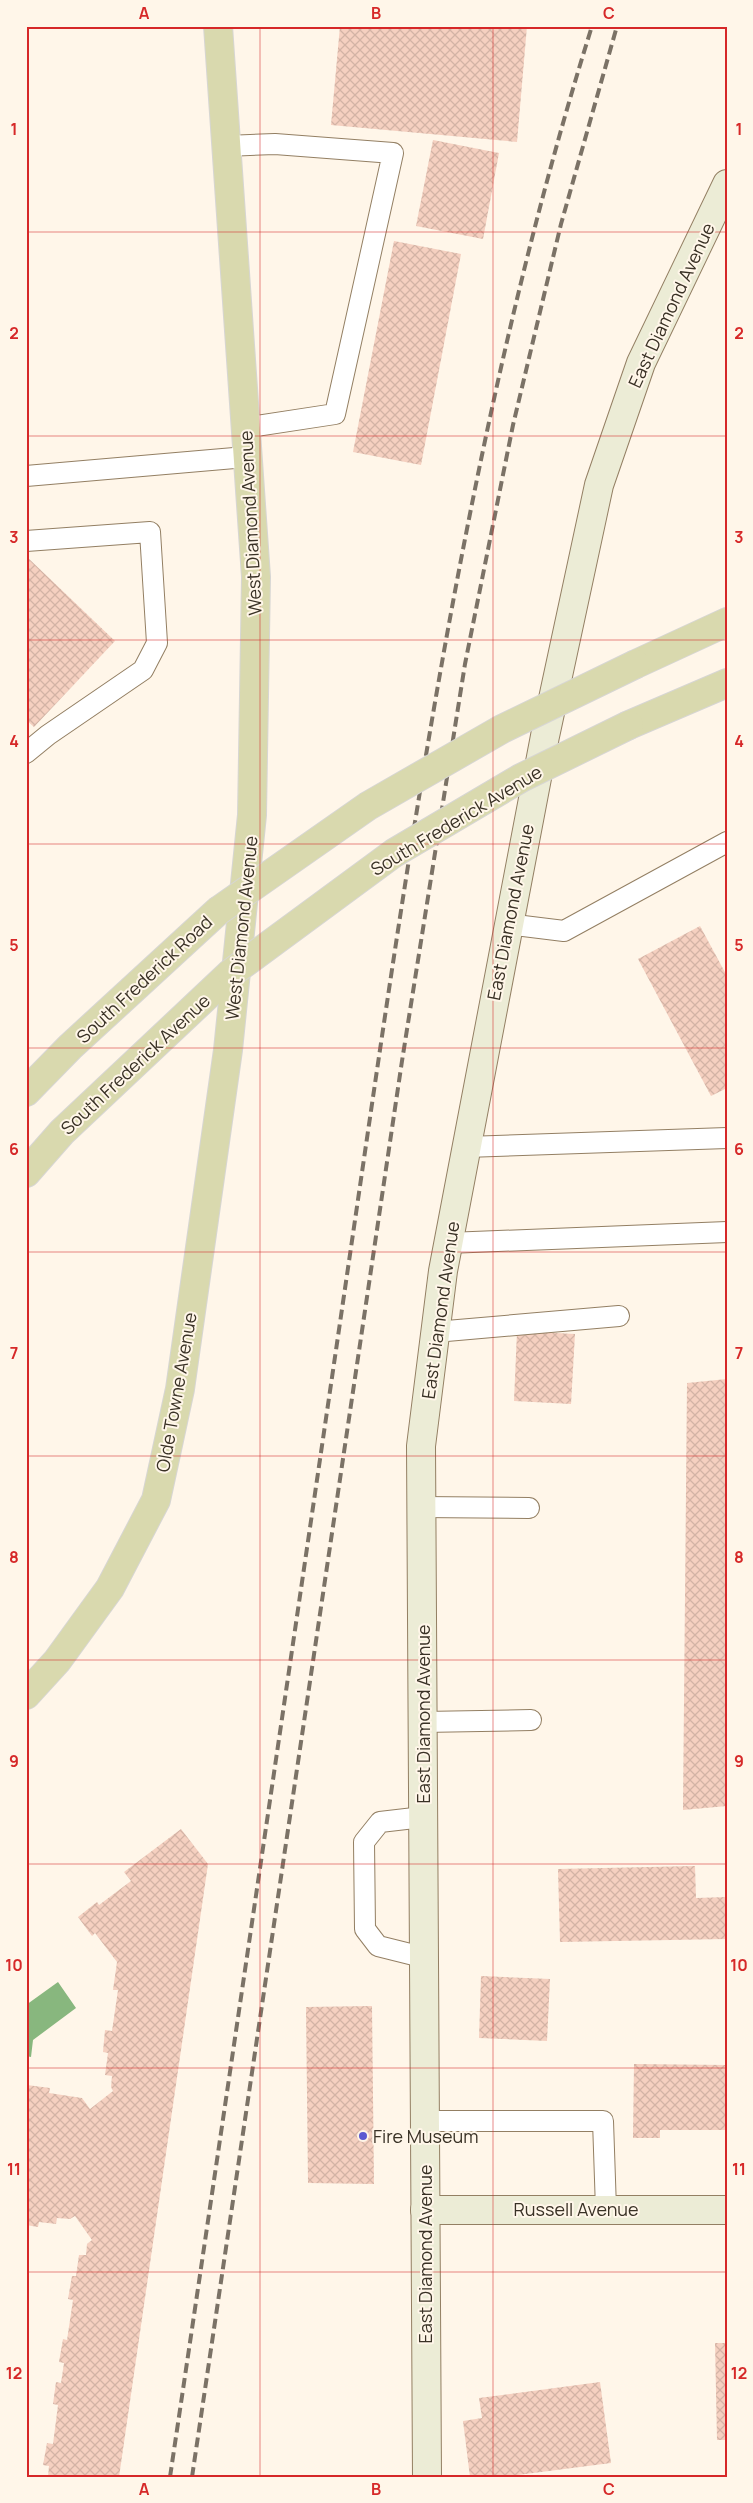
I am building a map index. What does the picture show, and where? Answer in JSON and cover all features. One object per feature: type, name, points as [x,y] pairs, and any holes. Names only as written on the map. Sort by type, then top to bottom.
[{"type":"main road","name":"West Diamond Avenue","points":[[218,26],[244,428],[256,577],[252,815],[228,1050]]},
{"type":"main road","name":"South Frederick Road","points":[[26,1092],[70,1047],[218,911],[368,806],[502,729],[727,622]]},
{"type":"main road","name":"South Frederick Avenue","points":[[26,1173],[62,1132],[232,973],[394,853],[521,778],[629,725],[727,683]]},
{"type":"main road","name":"Olde Towne Avenue","points":[[26,1695],[57,1661],[110,1588],[156,1500],[180,1389],[228,1050]]},
{"type":"street","name":"East Diamond Avenue","points":[[427,2477],[422,1957],[424,1817],[420,1507],[421,1446],[435,1332],[448,1244],[508,924],[545,736],[599,486],[641,363],[727,184]]},
{"type":"street","name":"Russell Avenue","points":[[425,2210],[727,2210]]},
{"type":"lane","points":[[226,146],[274,144],[393,153],[335,414],[244,428]]},
{"type":"lane","points":[[26,476],[246,457]]},
{"type":"lane","points":[[26,541],[150,532],[157,643],[143,670],[48,735],[26,754]]},
{"type":"lane","points":[[508,924],[564,930],[727,842]]},
{"type":"lane","points":[[466,1147],[727,1138]]},
{"type":"lane","points":[[448,1244],[727,1232]]},
{"type":"lane","points":[[435,1332],[619,1316]]},
{"type":"lane","points":[[420,1507],[529,1508]]},
{"type":"lane","points":[[423,1722],[531,1720]]},
{"type":"lane","points":[[422,1957],[378,1946],[365,1929],[364,1842],[380,1822],[424,1817]]},
{"type":"lane","points":[[424,2121],[603,2121],[606,2209]]},
{"type":"shaded area","points":[[58,1982],[76,2008],[33,2040],[31,2057],[26,2056],[26,2005]]},
{"type":"building","points":[[340,26],[527,26],[517,142],[331,125]]},
{"type":"building","points":[[433,140],[499,153],[483,239],[416,226]]},
{"type":"building","points":[[394,241],[461,254],[421,465],[353,452]]},
{"type":"building","points":[[26,556],[115,641],[34,727],[26,720]]},
{"type":"building","points":[[700,926],[727,976],[727,1088],[711,1096],[638,959]]},
{"type":"building","points":[[517,1331],[575,1334],[571,1404],[514,1401]]},
{"type":"building","points":[[727,1379],[727,1806],[683,1810],[687,1383]]},
{"type":"building","points":[[181,1829],[208,1864],[119,2477],[48,2477],[49,2466],[43,2465],[47,2443],[53,2444],[58,2405],[53,2404],[56,2382],[61,2383],[64,2363],[59,2362],[63,2339],[67,2340],[73,2300],[68,2299],[72,2276],[76,2276],[79,2255],[86,2255],[87,2244],[92,2240],[75,2216],[70,2219],[57,2218],[56,2224],[39,2222],[38,2227],[26,2225],[27,2085],[50,2088],[49,2093],[82,2098],[90,2109],[113,2091],[111,2087],[112,2076],[105,2075],[108,2053],[103,2052],[105,2030],[112,2031],[118,1990],[113,1990],[117,1962],[95,1933],[92,1936],[78,1917],[97,1902],[99,1905],[131,1881],[124,1872]]},
{"type":"building","points":[[695,1866],[696,1898],[727,1897],[727,1939],[560,1942],[558,1869]]},
{"type":"building","points":[[481,1976],[550,1979],[547,2041],[479,2038]]},
{"type":"building","points":[[372,2006],[374,2184],[308,2183],[306,2007]]},
{"type":"building","points":[[634,2064],[727,2065],[727,2130],[660,2130],[660,2138],[633,2138]]},
{"type":"building","points":[[715,2343],[727,2343],[727,2440],[717,2440]]},
{"type":"building","points":[[600,2382],[611,2463],[502,2477],[470,2477],[463,2421],[482,2418],[479,2398]]},
{"type":"railway","points":[[170,2477],[376,1076],[423,773],[449,622],[479,471],[512,322],[549,173],[592,26]]},
{"type":"railway","points":[[192,2477],[402,1061],[465,664],[513,425],[561,224],[617,26]]},
{"type":"place","name":"Fire Museum","points":[[363,2136]]}]
